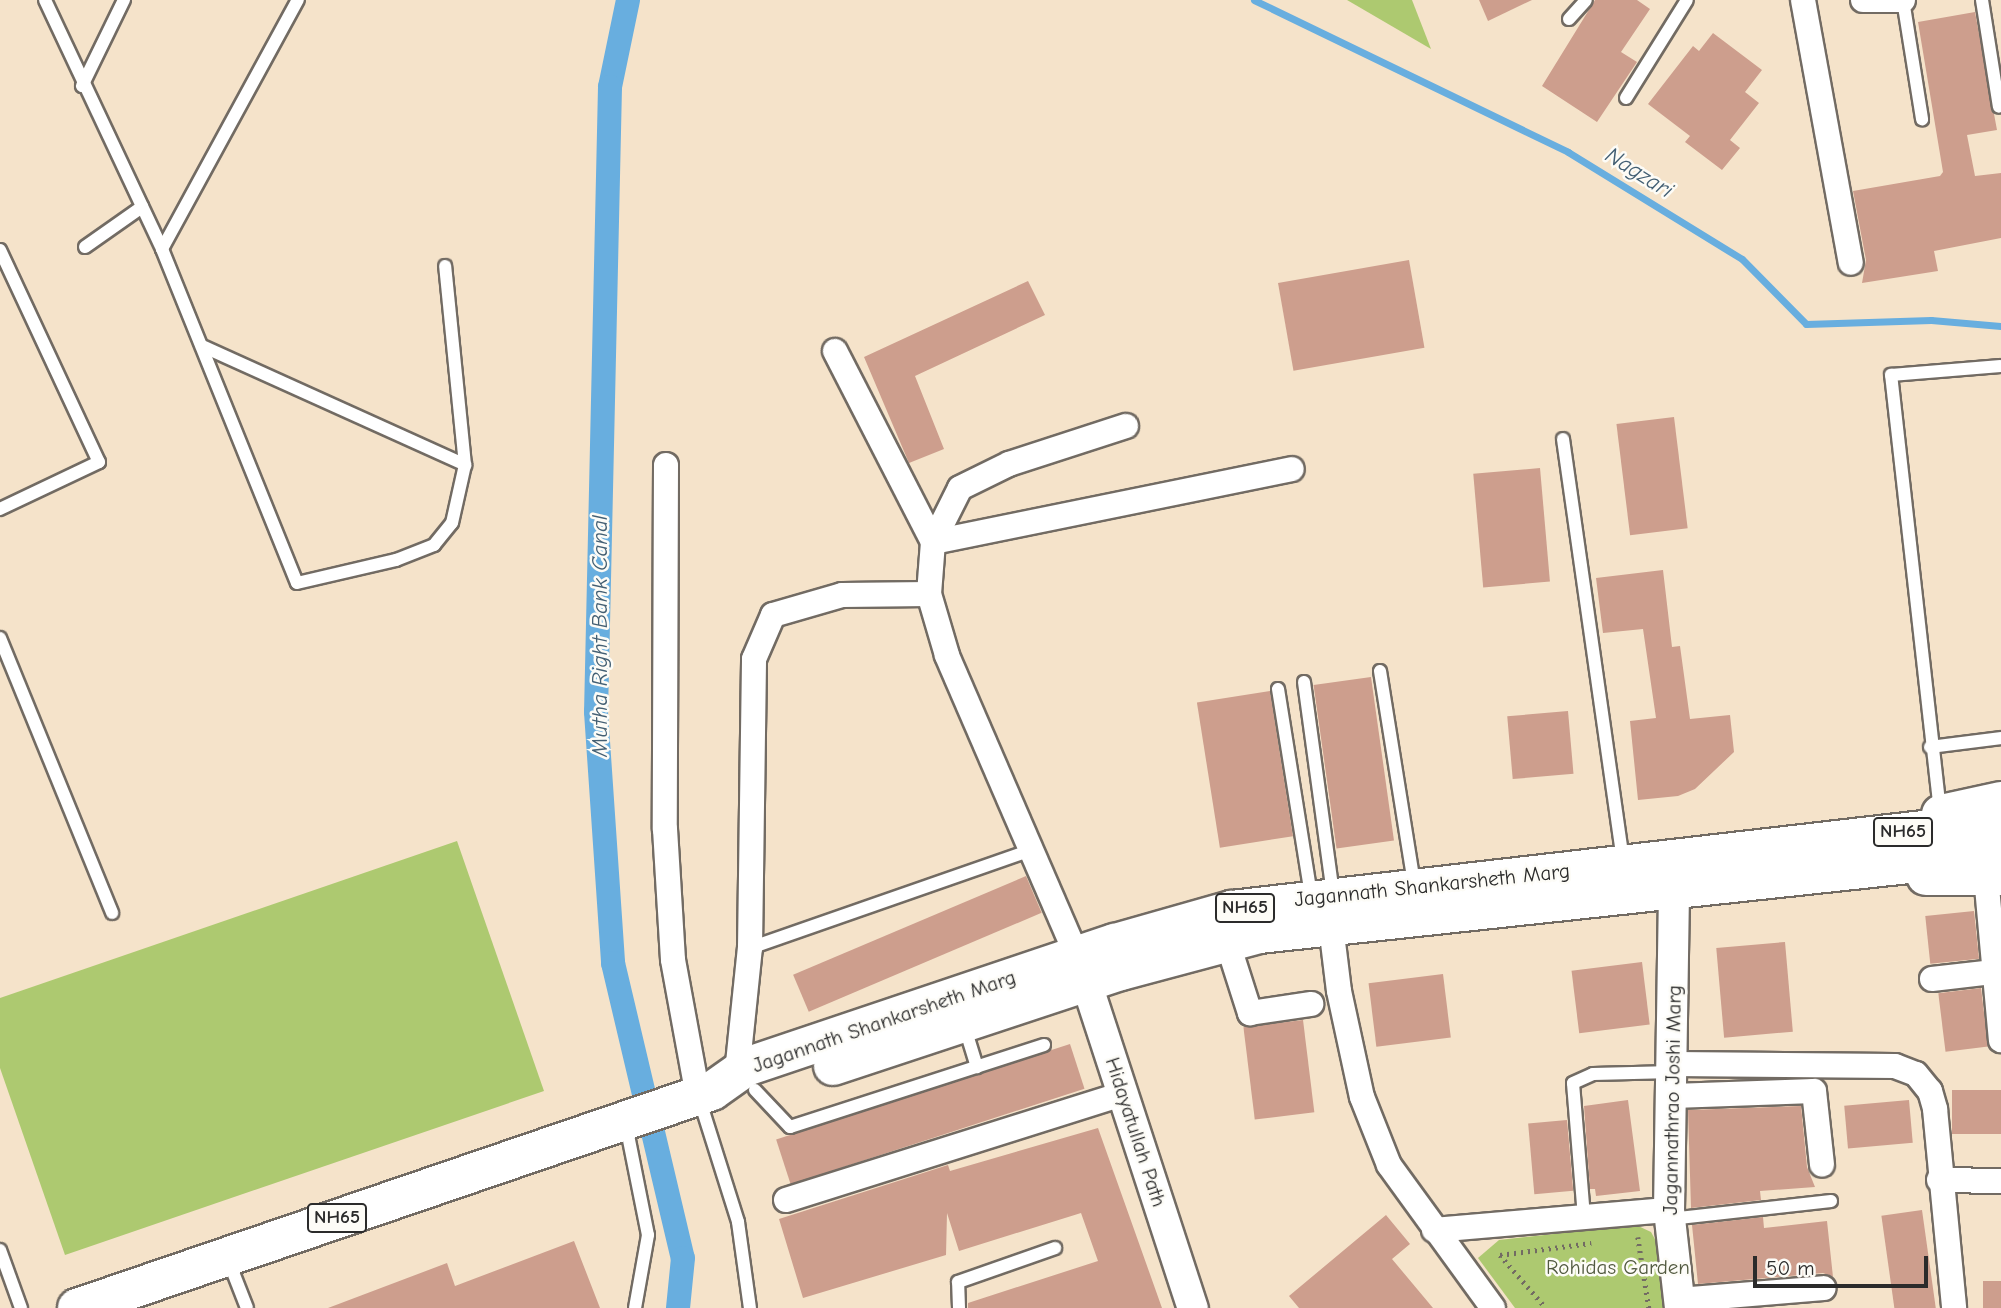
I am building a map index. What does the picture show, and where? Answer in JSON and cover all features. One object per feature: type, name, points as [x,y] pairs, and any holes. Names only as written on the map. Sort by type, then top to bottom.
[{"type":"main road","name":"Jagannath Shankarsheth Marg","points":[[1808,860],[1941,814],[2001,801]]},
{"type":"main road","name":"Jagannath Shankarsheth Marg","points":[[1325,907],[1674,892],[1808,860],[2001,821]]},
{"type":"main road","name":"Jagannath Shankarsheth Marg","points":[[77,1308],[226,1255],[1082,970],[1325,907],[1415,887],[1623,864],[1808,860],[1996,868]]},
{"type":"main road","name":"Jagannath Shankarsheth Marg","points":[[726,1087],[964,1024],[1082,970]]},
{"type":"street","points":[[1803,0],[1851,263]]},
{"type":"street","points":[[1863,0],[1903,0]]},
{"type":"street","points":[[835,351],[933,541]]},
{"type":"street","points":[[1082,970],[947,655],[929,594],[933,541],[960,488],[1009,464],[1126,426]]},
{"type":"street","points":[[666,465],[665,829],[673,960],[726,1087]]},
{"type":"street","points":[[933,541],[1292,469]]},
{"type":"street","points":[[726,1087],[750,948],[754,659],[774,615],[842,594],[929,594]]},
{"type":"street","points":[[1996,868],[2001,1040]]},
{"type":"street","name":"Jagannathrao Joshi Marg","points":[[1674,892],[1670,1215],[1687,1304]]},
{"type":"street","points":[[1325,907],[1339,991],[1362,1097],[1389,1166],[1493,1308]]},
{"type":"street","points":[[1232,930],[1250,1013],[1311,1004]]},
{"type":"street","name":"Hidayatullah Path","points":[[1082,970],[1193,1308]]},
{"type":"street","points":[[1932,979],[1998,971]]},
{"type":"street","points":[[1673,1077],[1895,1066],[1916,1074],[1930,1091],[1935,1109],[1939,1180],[1954,1308]]},
{"type":"street","points":[[1673,1077],[1814,1091],[1822,1164]]},
{"type":"street","points":[[786,1200],[1123,1094]]},
{"type":"street","points":[[1939,1180],[2001,1181]]},
{"type":"street","points":[[1434,1230],[1584,1217],[1670,1215]]},
{"type":"street","points":[[1687,1304],[1824,1288]]},
{"type":"lane","points":[[46,0],[82,86],[162,249],[297,583],[396,560],[435,545],[452,523],[464,465],[445,266]]},
{"type":"lane","points":[[82,86],[124,0]]},
{"type":"lane","points":[[162,249],[298,0]]},
{"type":"lane","points":[[1569,19],[1586,0]]},
{"type":"lane","points":[[1626,98],[1687,0]]},
{"type":"lane","points":[[1903,0],[1922,119]]},
{"type":"lane","points":[[1982,0],[1999,107]]},
{"type":"lane","points":[[85,247],[142,207]]},
{"type":"lane","points":[[0,250],[99,462],[0,509]]},
{"type":"lane","points":[[202,346],[464,465]]},
{"type":"lane","points":[[1941,814],[1930,747],[1891,375],[2001,366]]},
{"type":"lane","points":[[1563,439],[1623,864]]},
{"type":"lane","points":[[0,638],[112,913]]},
{"type":"lane","points":[[1380,671],[1415,887]]},
{"type":"lane","points":[[1304,682],[1325,907]]},
{"type":"lane","points":[[1278,689],[1325,907]]},
{"type":"lane","points":[[1930,747],[2001,738]]},
{"type":"lane","points":[[750,948],[1032,850]]},
{"type":"lane","points":[[964,1024],[977,1067]]},
{"type":"lane","points":[[726,1087],[790,1127],[1044,1045]]},
{"type":"lane","points":[[1584,1217],[1573,1083],[1593,1074],[1673,1077]]},
{"type":"lane","points":[[726,1087],[738,1222],[750,1308]]},
{"type":"lane","points":[[611,1126],[648,1235],[635,1308]]},
{"type":"lane","points":[[1670,1215],[1831,1201]]},
{"type":"lane","points":[[959,1308],[958,1283],[1055,1248]]},
{"type":"lane","points":[[226,1255],[247,1308]]},
{"type":"lane","points":[[1,1257],[21,1308]]},
{"type":"path","points":[[1624,1238],[1638,1237],[1649,1308]]},
{"type":"path","points":[[1546,1308],[1500,1255],[1597,1242]]},
{"type":"green space","points":[[1347,0],[1412,0],[1431,49]]},
{"type":"green space","points":[[457,841],[544,1091],[65,1255],[0,1068],[0,998]]},
{"type":"green space","name":"Rohidas Garden","points":[[1636,1225],[1651,1232],[1657,1243],[1666,1308],[1515,1308],[1478,1258],[1499,1240]]},
{"type":"building","points":[[1479,0],[1532,0],[1488,21]]},
{"type":"building","points":[[1595,0],[1637,0],[1650,9],[1621,52],[1637,62],[1597,122],[1542,86]]},
{"type":"building","points":[[1975,12],[1997,130],[1967,135],[1975,176],[2001,173],[2001,238],[1934,251],[1938,271],[1862,283],[1866,260],[1853,191],[1940,176],[1943,172],[1918,22]]},
{"type":"building","points":[[1713,33],[1762,70],[1745,92],[1759,103],[1730,140],[1740,148],[1722,170],[1685,142],[1690,136],[1648,104],[1693,46],[1699,51]]},
{"type":"building","points":[[1409,260],[1424,348],[1293,371],[1278,283]]},
{"type":"building","points":[[1028,281],[1045,315],[915,376],[944,449],[909,463],[864,357]]},
{"type":"building","points":[[1674,417],[1688,528],[1630,535],[1616,424]]},
{"type":"building","points":[[1540,468],[1550,582],[1483,587],[1473,474]]},
{"type":"building","points":[[1663,570],[1672,647],[1680,646],[1690,719],[1730,715],[1734,752],[1695,789],[1678,796],[1638,800],[1630,721],[1656,718],[1643,629],[1603,633],[1596,578]]},
{"type":"building","points":[[1371,677],[1394,840],[1337,848],[1314,685]]},
{"type":"building","points":[[1270,691],[1293,836],[1220,848],[1197,703]]},
{"type":"building","points":[[1568,711],[1573,774],[1513,779],[1507,716]]},
{"type":"building","points":[[1026,876],[1042,913],[809,1012],[793,975]]},
{"type":"building","points":[[1974,911],[1979,959],[1930,964],[1925,916]]},
{"type":"building","points":[[1785,942],[1793,1032],[1724,1038],[1716,948]]},
{"type":"building","points":[[1642,962],[1650,1025],[1579,1033],[1572,971]]},
{"type":"building","points":[[1443,974],[1451,1038],[1376,1047],[1369,983]]},
{"type":"building","points":[[1981,988],[1988,1047],[1946,1052],[1938,993]]},
{"type":"building","points":[[1303,1020],[1314,1112],[1255,1120],[1243,1027]]},
{"type":"building","points":[[1070,1044],[1085,1089],[791,1184],[776,1139]]},
{"type":"building","points":[[1952,1090],[2001,1090],[2001,1134],[1952,1134]]},
{"type":"building","points":[[1628,1100],[1640,1191],[1596,1196],[1595,1189],[1590,1189],[1584,1106]]},
{"type":"building","points":[[1909,1100],[1913,1143],[1848,1149],[1844,1106]]},
{"type":"building","points":[[1801,1106],[1807,1167],[1815,1187],[1760,1191],[1761,1200],[1691,1208],[1688,1110]]},
{"type":"building","points":[[1567,1120],[1573,1191],[1534,1194],[1528,1123]]},
{"type":"building","points":[[1098,1128],[1162,1308],[968,1308],[968,1303],[1098,1261],[1081,1213],[959,1251],[947,1213],[946,1255],[803,1298],[779,1219],[948,1165],[950,1171]]},
{"type":"building","points":[[1922,1210],[1936,1308],[1894,1308],[1881,1216]]},
{"type":"building","points":[[1386,1215],[1410,1244],[1392,1259],[1433,1308],[1299,1308],[1289,1296]]},
{"type":"building","points":[[1763,1217],[1764,1228],[1827,1221],[1833,1277],[1823,1273],[1698,1284],[1692,1225]]},
{"type":"building","points":[[574,1241],[600,1308],[328,1308],[447,1263],[455,1286]]},
{"type":"building","points":[[1983,1281],[2001,1281],[2001,1308],[1983,1308]]},
{"type":"waterway","name":"Mutha Right Bank Canal","points":[[628,0],[610,87],[596,712],[613,963],[683,1258],[678,1308]]},
{"type":"waterway","name":"Nagzari","points":[[1254,0],[1568,152],[1742,259],[1806,324],[1931,320],[2001,326]]}]
